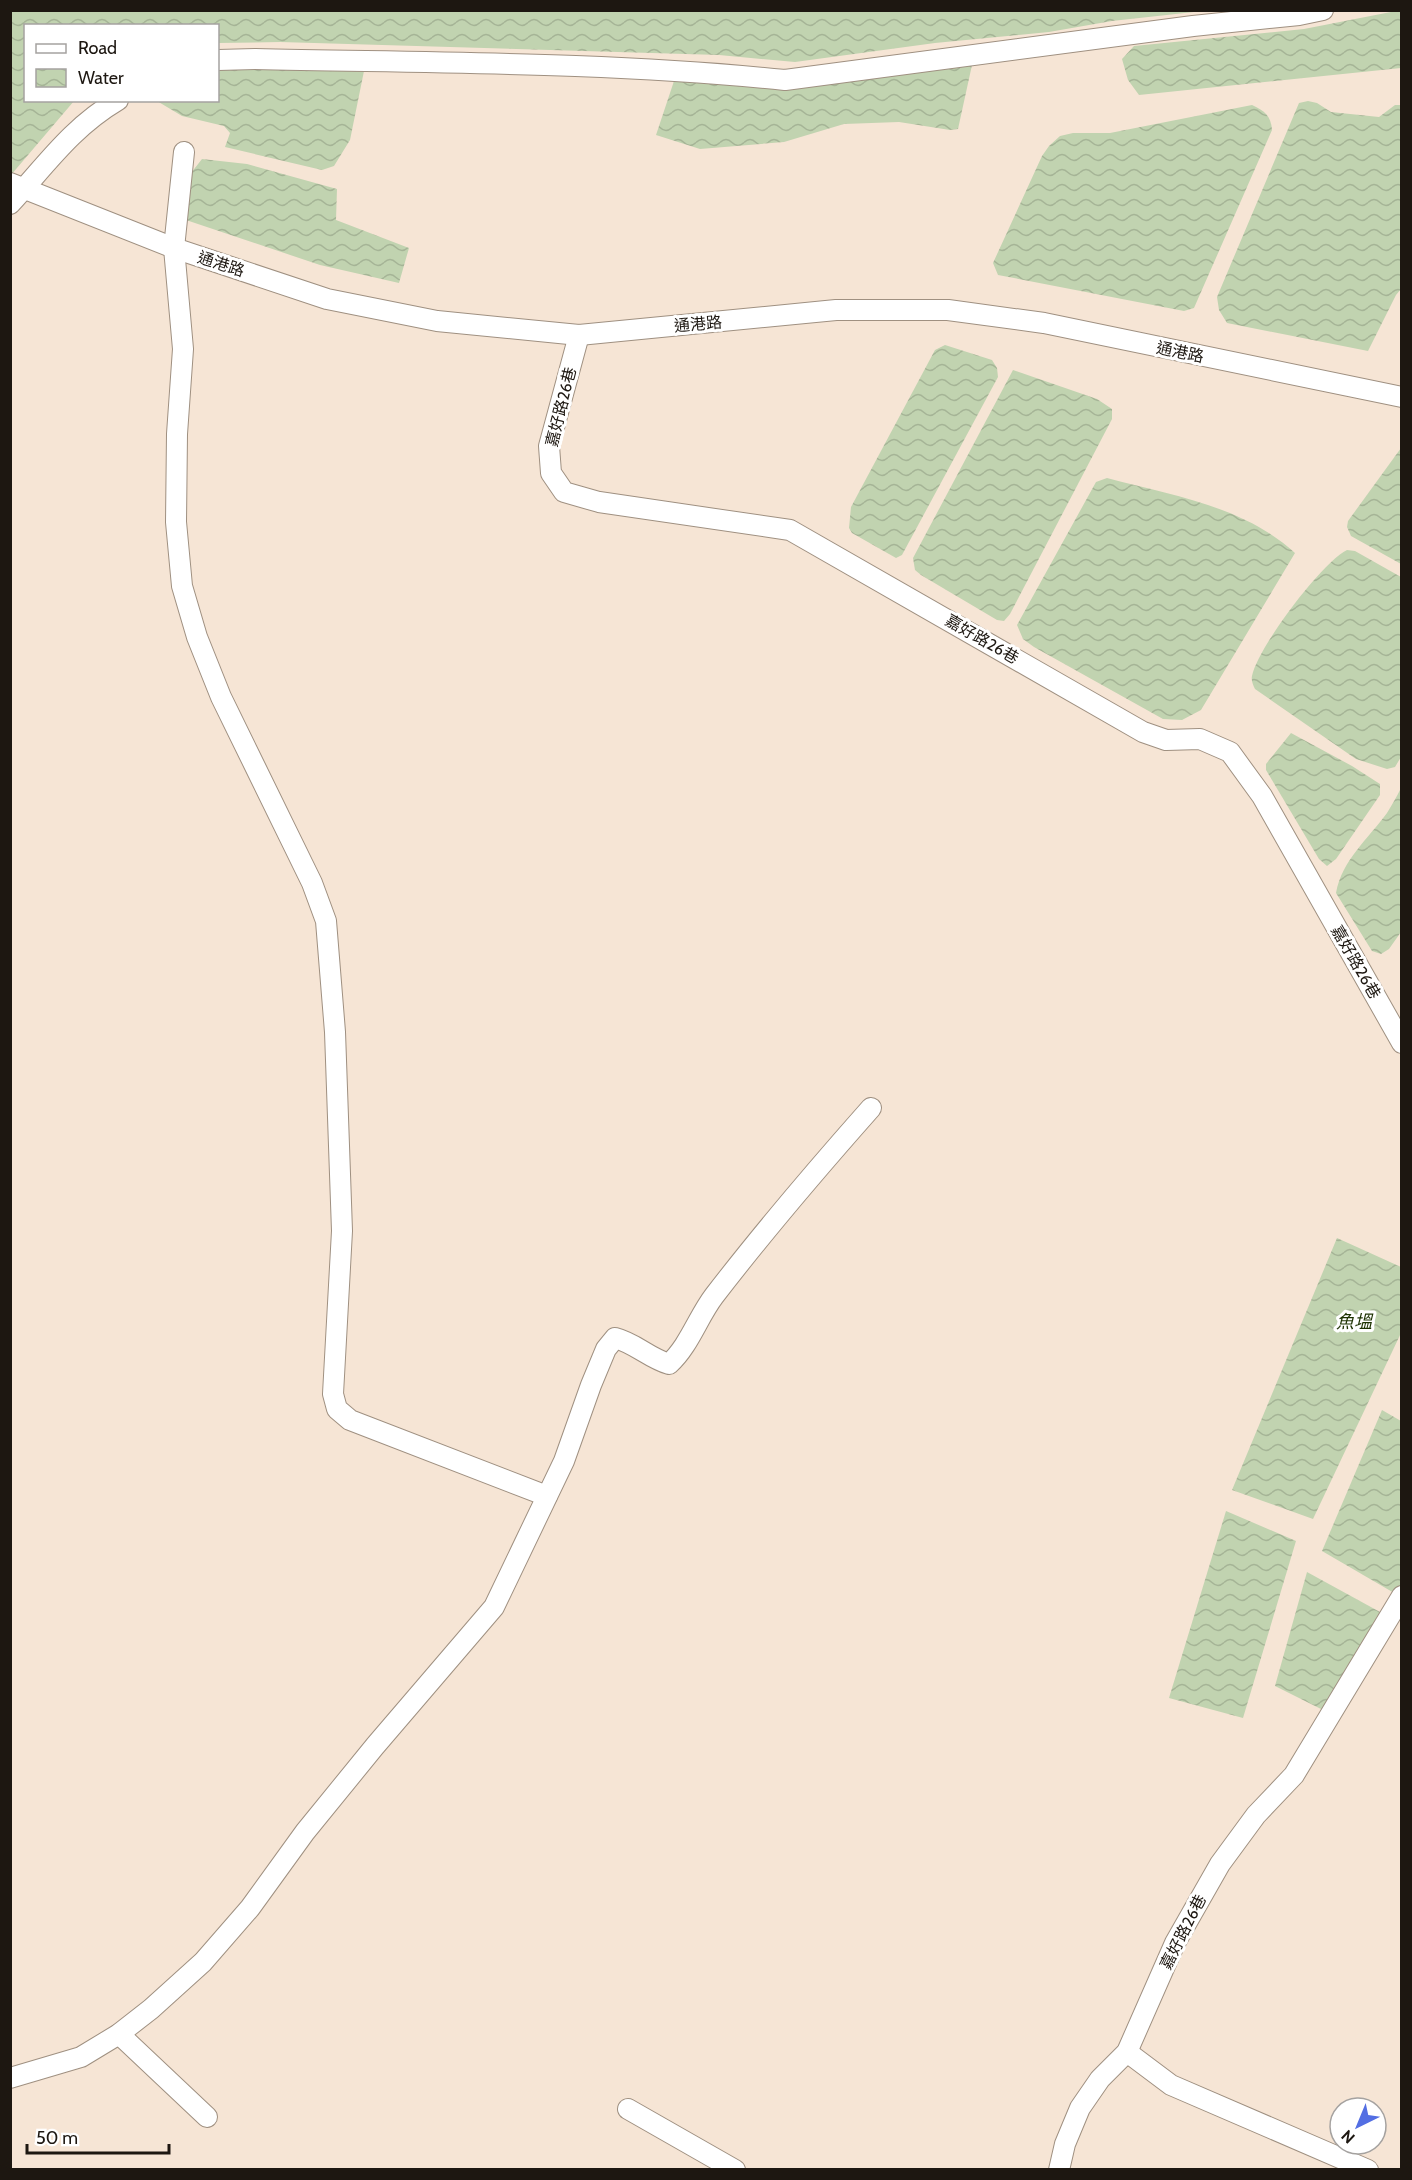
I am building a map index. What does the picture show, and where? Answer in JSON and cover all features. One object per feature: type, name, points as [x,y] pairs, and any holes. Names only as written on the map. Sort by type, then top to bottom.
[{"type":"street","points":[[219,60],[560,65],[785,80],[1193,26],[1299,15],[1323,10]]},
{"type":"street","points":[[10,204],[16,185],[51,156],[80,126],[115,102]]},
{"type":"street","points":[[184,152],[174,248],[183,349],[177,434],[176,522],[182,586],[197,637],[221,697],[312,883],[326,921],[335,1032],[342,1231],[333,1394],[337,1408],[350,1420],[547,1496]]},
{"type":"street","name":"通港路","points":[[16,185],[174,248],[327,299],[437,321],[579,335],[836,310],[948,310],[1044,323],[1401,397]]},
{"type":"street","name":"嘉好路26巷","points":[[579,335],[549,446],[551,473],[564,492],[598,502],[790,530],[1143,732],[1166,740],[1200,739],[1230,752],[1262,796],[1401,1042]]},
{"type":"street","points":[[10,2078],[81,2057],[119,2034],[151,2009],[203,1962],[250,1908],[305,1832],[375,1746],[494,1607],[564,1461],[606,1349],[615,1338],[628,1341],[653,1359],[669,1364],[679,1356],[697,1321],[713,1297],[826,1159],[871,1108]]},
{"type":"street","name":"嘉好路26巷","points":[[1127,2052],[1175,1943],[1220,1864],[1256,1815],[1294,1775],[1401,1596]]},
{"type":"street","points":[[119,2034],[207,2117]]},
{"type":"street","points":[[1059,2169],[1065,2144],[1080,2108],[1100,2079],[1127,2052],[1171,2085],[1368,2169]]},
{"type":"street","points":[[628,2109],[735,2169]]},
{"type":"water","points":[[11,11],[1203,11],[795,62],[719,55],[280,42],[219,43],[219,24],[24,24],[24,102],[73,102],[11,175]]},
{"type":"water","points":[[1401,11],[1401,68],[1139,95],[1128,80],[1122,59],[1134,46],[1304,29]]},
{"type":"water","points":[[972,65],[958,129],[950,130],[899,122],[844,124],[784,142],[700,149],[656,135],[674,81],[784,86]]},
{"type":"water","points":[[219,69],[364,71],[350,140],[334,166],[322,170],[225,147],[230,133],[224,126],[182,116],[159,102],[219,102]]},
{"type":"water","points":[[1308,101],[1317,103],[1331,112],[1379,117],[1395,105],[1401,105],[1401,289],[1368,351],[1227,323],[1219,310],[1217,297],[1299,103]]},
{"type":"water","points":[[1252,105],[1266,114],[1272,130],[1194,308],[1184,311],[998,275],[993,263],[1042,156],[1060,136],[1073,133],[1110,133]]},
{"type":"water","points":[[202,159],[247,164],[337,189],[336,220],[409,248],[399,283],[320,265],[183,219],[191,173]]},
{"type":"water","points":[[945,345],[992,360],[997,368],[998,377],[902,555],[896,558],[852,533],[849,528],[851,507],[935,350]]},
{"type":"water","points":[[1013,370],[1097,399],[1112,409],[1112,419],[1010,614],[1004,621],[997,620],[921,575],[915,570],[913,558]]},
{"type":"water","points":[[1401,448],[1401,564],[1351,536],[1347,527],[1348,521]]},
{"type":"water","points":[[1107,478],[1206,504],[1230,513],[1275,537],[1295,553],[1201,710],[1182,720],[1163,719],[1034,647],[1023,639],[1017,625],[1096,482]]},
{"type":"water","points":[[1347,550],[1355,551],[1401,577],[1401,757],[1395,767],[1387,769],[1356,759],[1255,689],[1252,681],[1257,663],[1266,646],[1292,607],[1322,571]]},
{"type":"water","points":[[1291,733],[1380,784],[1380,795],[1336,859],[1327,866],[1319,859],[1266,770],[1266,764]]},
{"type":"water","points":[[1401,788],[1401,932],[1389,949],[1381,954],[1372,951],[1336,893],[1339,881],[1350,860],[1387,813]]},
{"type":"water","name":"魚塭","points":[[1337,1238],[1401,1267],[1401,1333],[1313,1519],[1232,1490]]},
{"type":"water","points":[[1382,1410],[1401,1421],[1401,1597],[1322,1551]]},
{"type":"water","points":[[1226,1511],[1296,1541],[1243,1718],[1169,1698]]},
{"type":"water","points":[[1307,1572],[1380,1612],[1323,1710],[1275,1686]]}]
